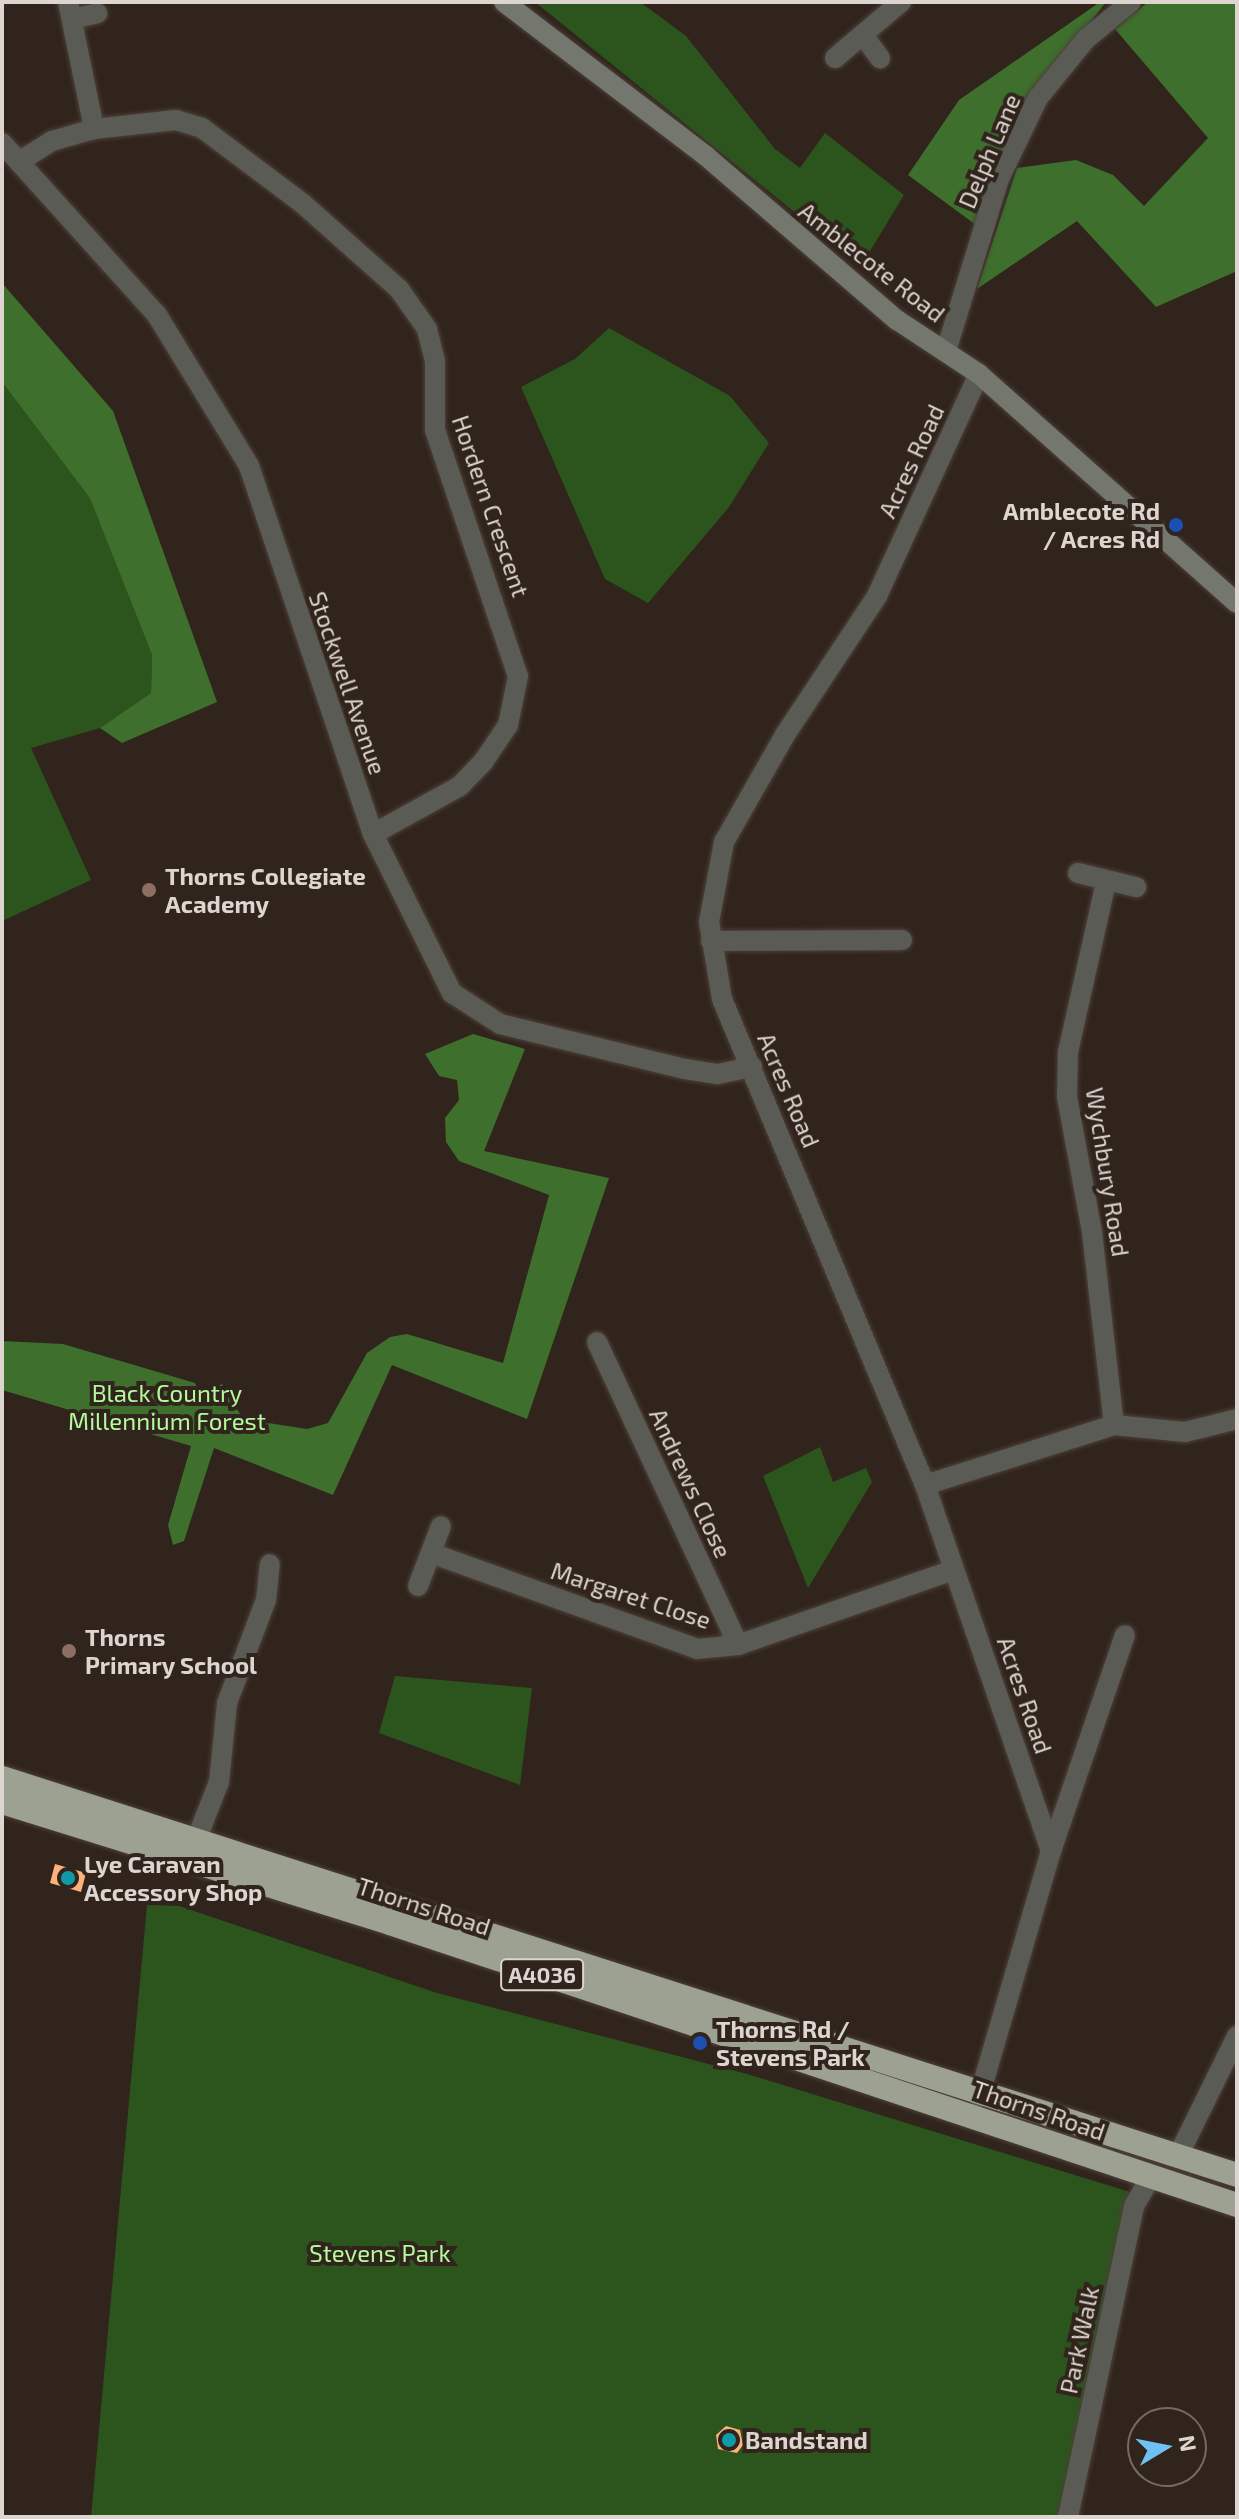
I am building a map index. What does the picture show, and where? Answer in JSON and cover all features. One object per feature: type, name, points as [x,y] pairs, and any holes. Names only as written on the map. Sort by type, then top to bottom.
[{"type":"highway","name":"Thorns Road","points":[[2,1778],[197,1838],[979,2097],[1237,2175]]},
{"type":"highway","name":"Thorns Road","points":[[2,1802],[375,1918],[1237,2205]]},
{"type":"street","name":"Amblecote Road","points":[[504,2],[706,156],[897,320],[979,374],[1237,603]]},
{"type":"street","points":[[835,58],[901,2]]},
{"type":"street","name":"Delph Lane","points":[[946,351],[999,179],[1038,98],[1086,39],[1131,2]]},
{"type":"street","points":[[94,129],[70,11],[97,13]]},
{"type":"street","points":[[863,35],[880,58]]},
{"type":"street","name":"Hordern Crescent","points":[[20,161],[52,141],[94,129],[176,120],[202,128],[302,203],[399,289],[427,329],[435,360],[435,430],[518,676],[508,725],[483,762],[460,786],[373,834]]},
{"type":"street","name":"Stockwell Avenue","points":[[2,143],[157,315],[249,466],[373,834],[452,993],[500,1024],[685,1069],[718,1074],[752,1067]]},
{"type":"street","name":"Acres Road","points":[[979,374],[877,596],[785,735],[724,842],[711,941],[722,999],[925,1485],[1051,1851]]},
{"type":"street","points":[[1078,873],[1136,887]]},
{"type":"street","name":"Wychbury Road","points":[[1106,882],[1068,1052],[1067,1097],[1092,1232],[1114,1425]]},
{"type":"street","points":[[711,941],[902,940]]},
{"type":"street","name":"Andrews Close","points":[[597,1342],[738,1645]]},
{"type":"street","points":[[925,1485],[1114,1425],[1185,1432],[1237,1419]]},
{"type":"street","points":[[418,1586],[441,1526]]},
{"type":"street","name":"Margaret Close","points":[[431,1553],[697,1649],[738,1645],[953,1570]]},
{"type":"street","points":[[197,1838],[219,1782],[227,1703],[266,1600],[270,1564]]},
{"type":"street","name":"Acres Road","points":[[979,2097],[1051,1851],[1125,1635]]},
{"type":"street","points":[[1178,2156],[1237,2036]]},
{"type":"street","name":"Park Walk","points":[[1068,2517],[1134,2206],[1150,2178]]},
{"type":"green space","points":[[535,2],[640,2],[686,36],[775,149],[800,168],[825,133],[904,195],[861,266]]},
{"type":"green space","points":[[1100,2],[1106,2],[1023,108],[976,225],[908,175],[959,100]]},
{"type":"green space","points":[[1148,2],[1237,2],[1237,271],[1156,307],[1077,221],[977,289],[1017,168],[1076,160],[1113,175],[1144,206],[1208,138],[1115,29]]},
{"type":"green space","points":[[2,283],[113,411],[217,702],[122,743],[100,728],[151,693],[152,655],[90,498],[2,382]]},
{"type":"green space","points":[[609,328],[730,396],[769,443],[729,507],[648,603],[605,579],[521,387],[575,359]]},
{"type":"green space","points":[[2,382],[90,497],[152,655],[151,693],[100,728],[31,748],[91,880],[2,921]]},
{"type":"green space","name":"Black Country Millennium Forest","points":[[473,1034],[525,1049],[484,1151],[609,1178],[527,1419],[392,1365],[333,1495],[214,1448],[184,1541],[173,1545],[168,1525],[191,1446],[2,1390],[2,1341],[63,1344],[195,1383],[200,1394],[222,1384],[243,1419],[307,1429],[328,1423],[367,1353],[390,1337],[407,1334],[503,1363],[549,1195],[459,1161],[446,1142],[445,1118],[459,1100],[457,1080],[439,1076],[425,1054]]},
{"type":"green space","points":[[820,1447],[833,1482],[866,1468],[872,1482],[808,1588],[763,1476]]},
{"type":"green space","points":[[395,1676],[532,1688],[520,1785],[379,1733]]},
{"type":"green space","name":"Stevens Park","points":[[147,1905],[179,1906],[437,1993],[747,2074],[1130,2192],[1062,2517],[91,2517]]},
{"type":"building","name":"Lye Caravan Accessory Shop","points":[[55,1864],[86,1873],[81,1892],[50,1883]]},
{"type":"building","name":"Bandstand","points":[[726,2426],[740,2430],[743,2445],[737,2453],[718,2449],[716,2435]]},
{"type":"place","name":"Amblecote Rd / Acres Rd","points":[[1176,525]]},
{"type":"place","name":"Thorns Collegiate Academy","points":[[149,890]]},
{"type":"place","name":"Thorns Primary School","points":[[69,1651]]},
{"type":"place","name":"Lye Caravan Accessory Shop","points":[[68,1878]]},
{"type":"place","name":"Thorns Rd / Stevens Park","points":[[700,2043]]},
{"type":"place","name":"Bandstand","points":[[729,2440]]}]
